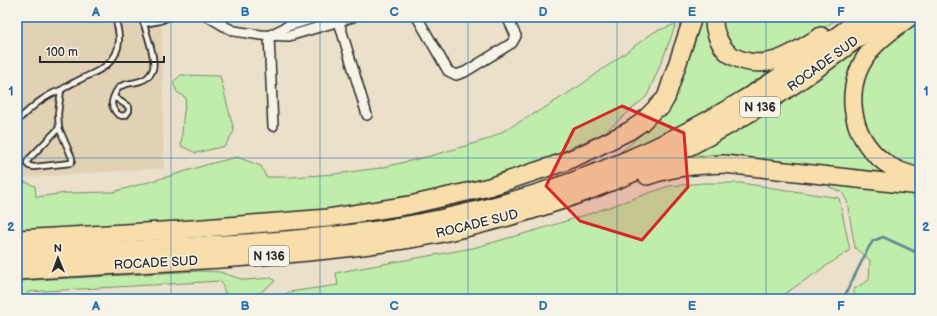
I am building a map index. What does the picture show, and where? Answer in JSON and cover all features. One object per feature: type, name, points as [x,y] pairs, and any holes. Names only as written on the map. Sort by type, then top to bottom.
[{"type":"highway","points":[[522,198],[534,187],[588,166],[604,158],[629,143],[641,132],[652,120],[666,98],[694,17]]},
{"type":"highway","points":[[714,17],[716,33],[724,49],[730,55],[753,64],[766,63],[790,55],[844,21],[857,17]]},
{"type":"highway","name":"ROCADE SUD","points":[[17,255],[243,243],[331,236],[372,231],[439,219],[522,198],[624,161],[665,142],[735,105],[792,68],[862,17]]},
{"type":"highway","name":"ROCADE SUD","points":[[17,270],[263,256],[350,248],[406,240],[456,230],[512,216],[569,198],[622,178],[705,139],[790,88],[886,17]]},
{"type":"highway","points":[[910,17],[871,50],[858,72],[854,84],[853,110],[856,123],[865,143],[873,153],[896,170],[920,177]]},
{"type":"highway","points":[[17,239],[179,230],[320,218],[410,205],[489,187],[564,162],[629,131],[641,122],[666,98]]},
{"type":"highway","points":[[622,178],[638,179],[684,167],[724,164],[920,186]]},
{"type":"street","points":[[209,17],[234,31],[269,36],[289,36],[353,17]]},
{"type":"street","points":[[269,36],[287,22],[318,17]]},
{"type":"street","points":[[417,17],[448,71],[456,75],[465,72],[512,43],[516,36],[507,17]]},
{"type":"street","points":[[339,22],[366,115]]},
{"type":"street","points":[[269,36],[273,126]]},
{"type":"lane","points":[[17,121],[32,107],[50,94],[99,71],[108,64],[116,53],[118,45],[118,24],[114,17]]},
{"type":"lane","points":[[114,97],[120,86],[145,79],[152,71],[154,62],[141,17]]},
{"type":"lane","points":[[144,24],[169,17]]},
{"type":"lane","points":[[58,128],[28,160],[27,163],[29,166],[34,167],[71,163],[72,161],[58,128],[61,90]]},
{"type":"highlighted area","points":[[622,106],[684,133],[688,187],[642,240],[580,221],[546,186],[574,129]]},
{"type":"shaded area","points":[[17,17],[162,17],[164,168],[17,178]]},
{"type":"green space","points":[[698,17],[710,17],[721,50],[788,62],[724,102],[691,120],[639,146],[620,152],[639,137],[656,119]]},
{"type":"green space","points":[[720,17],[840,17],[791,49],[752,59],[725,41]]},
{"type":"green space","points":[[920,18],[920,171],[914,170],[878,151],[861,119],[861,84],[872,61],[888,45]]},
{"type":"green space","points":[[676,24],[647,96],[604,133],[527,167],[462,187],[301,214],[17,233],[17,183],[25,182],[35,186],[36,197],[67,193],[113,192],[237,157],[261,166],[266,177],[335,174],[380,168],[434,155],[489,139],[546,107],[581,85],[654,32]]},
{"type":"green space","points":[[855,52],[858,55],[854,139],[870,161],[892,178],[682,159],[727,136],[771,110]]},
{"type":"green space","points":[[181,75],[220,76],[234,131],[225,146],[196,153],[181,146],[186,98],[177,92],[173,82]]},
{"type":"green space","points":[[705,183],[741,183],[839,198],[850,250],[777,299],[278,299],[289,292],[338,285],[336,273],[473,248],[595,212],[669,186]]},
{"type":"green space","points":[[832,184],[920,194],[920,292],[896,299],[853,299],[854,289],[869,280],[870,260],[855,248],[847,201],[842,192],[829,187]]},
{"type":"green space","points":[[200,271],[220,272],[244,280],[272,278],[275,281],[261,292],[256,299],[227,299],[221,281],[28,292],[25,299],[17,299],[17,281]]},
{"type":"waterway","points":[[843,299],[873,241],[883,237],[920,254]]}]
